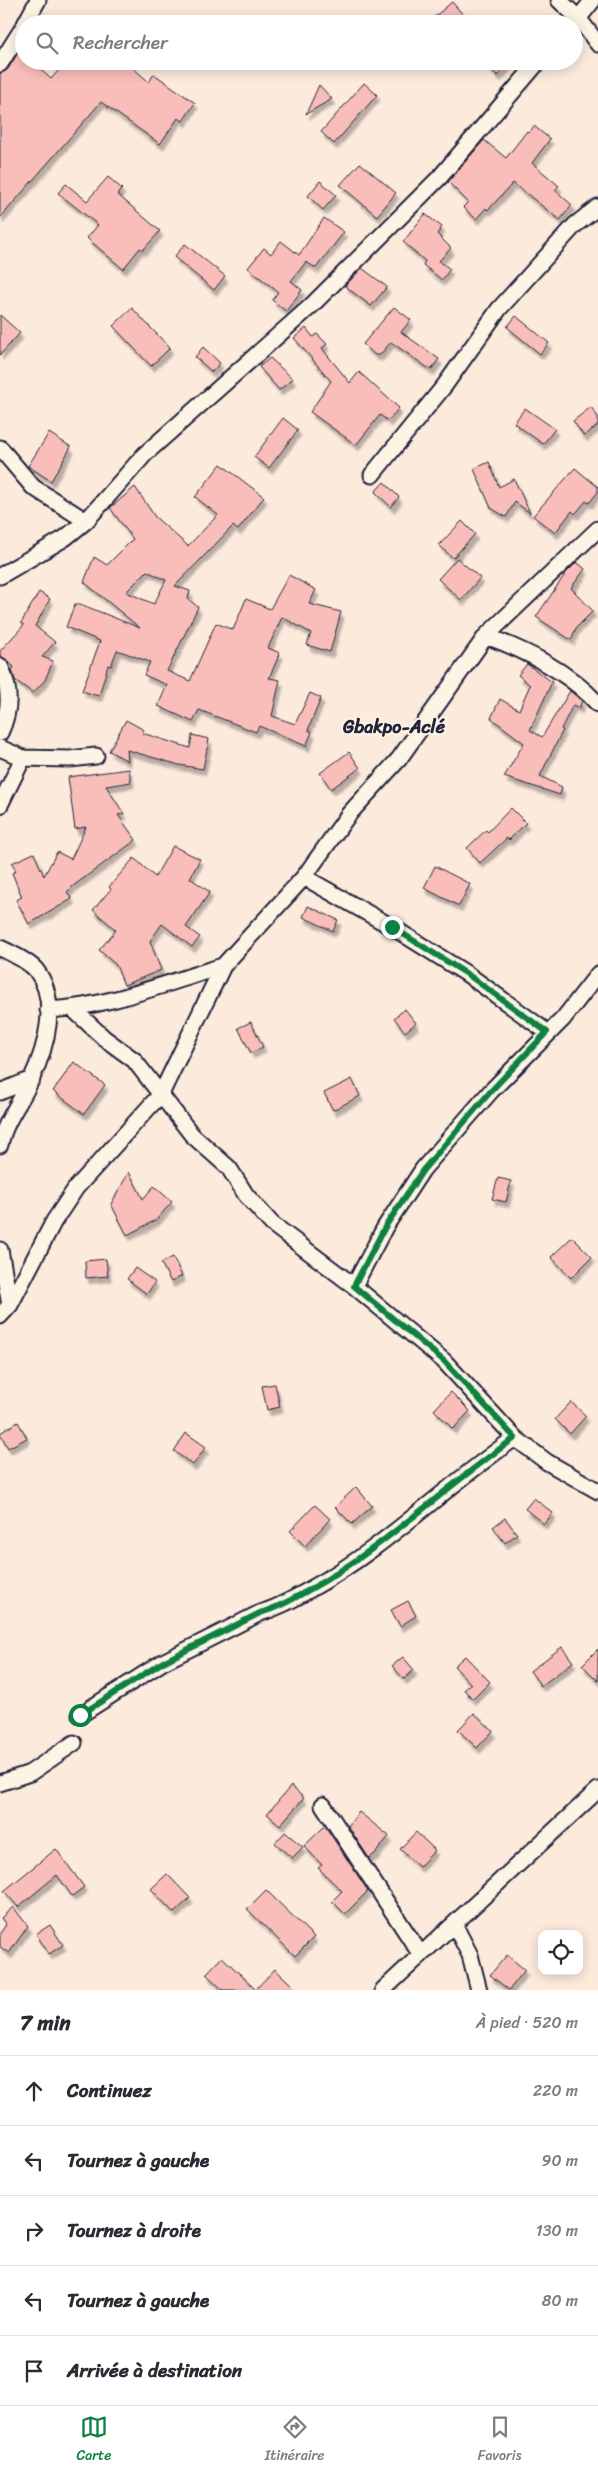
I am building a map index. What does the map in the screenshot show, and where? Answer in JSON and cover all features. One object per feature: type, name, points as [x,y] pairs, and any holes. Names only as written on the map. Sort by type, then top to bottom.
[{"type":"street","points":[[30,15],[38,0]]},
{"type":"street","points":[[559,0],[572,15]]},
{"type":"street","points":[[582,15],[593,0]]},
{"type":"street","points":[[583,28],[598,44]]},
{"type":"street","points":[[0,64],[15,40]]},
{"type":"street","points":[[0,576],[65,538],[86,521],[145,454],[311,306],[440,177],[531,70]]},
{"type":"street","points":[[372,474],[445,386],[499,309],[576,225],[598,207]]},
{"type":"street","points":[[0,448],[33,487],[86,521]]},
{"type":"street","points":[[5,1311],[54,1221],[76,1188],[160,1094],[223,966],[304,876],[349,814],[399,759],[486,636],[598,529]]},
{"type":"street","points":[[486,636],[523,649],[573,681],[598,704]]},
{"type":"street","points":[[0,666],[7,680],[10,698],[0,732]]},
{"type":"street","points":[[0,748],[23,758],[70,759],[96,756]]},
{"type":"street","points":[[0,805],[23,758]]},
{"type":"street","points":[[304,876],[392,927],[467,974],[547,1032]]},
{"type":"street","points":[[0,948],[35,969],[44,985],[48,1010],[48,1034],[32,1079],[2,1133],[0,1145]]},
{"type":"street","points":[[48,1010],[72,1009],[107,1002],[223,966]]},
{"type":"street","points":[[354,1286],[385,1227],[423,1170],[491,1091],[547,1032],[563,1020],[598,974]]},
{"type":"street","points":[[72,1009],[104,1038],[134,1060],[192,1134],[229,1168],[246,1195],[272,1224],[354,1286],[444,1361],[515,1438],[546,1462],[598,1491]]},
{"type":"street","points":[[0,1092],[32,1079]]},
{"type":"street","points":[[0,1250],[5,1311]]},
{"type":"street","points":[[80,1715],[163,1662],[260,1613],[276,1608],[341,1572],[416,1518],[446,1490],[515,1438]]},
{"type":"street","points":[[0,1783],[30,1773],[74,1744]]},
{"type":"street","points":[[384,1990],[597,1793]]},
{"type":"street","points":[[323,1805],[421,1955]]},
{"type":"street","points":[[454,1924],[470,1955],[479,1990]]},
{"type":"building","points":[[452,2],[463,15],[437,15]]},
{"type":"building","points":[[15,58],[15,70],[41,70],[51,79],[59,70],[135,70],[149,82],[154,74],[195,103],[183,121],[178,118],[160,144],[101,102],[0,218],[0,73],[8,69]]},
{"type":"building","points":[[492,70],[504,70],[498,76]]},
{"type":"building","points":[[364,83],[377,95],[334,144],[321,132]]},
{"type":"building","points":[[319,85],[332,99],[306,114]]},
{"type":"building","points":[[534,126],[550,139],[532,163],[559,186],[555,190],[572,205],[560,220],[513,183],[488,210],[486,208],[476,219],[463,207],[468,202],[448,182],[484,140],[506,158],[527,131],[529,133]]},
{"type":"building","points":[[360,163],[396,193],[377,216],[340,185]]},
{"type":"building","points":[[108,177],[122,189],[117,194],[160,231],[143,250],[140,248],[123,269],[87,238],[98,225],[58,193],[66,184],[87,201]]},
{"type":"building","points":[[320,181],[336,195],[323,210],[308,196]]},
{"type":"building","points":[[425,214],[442,227],[437,234],[451,248],[439,261],[450,269],[442,280],[423,265],[425,261],[403,242]]},
{"type":"building","points":[[324,218],[344,232],[316,268],[306,262],[291,281],[302,290],[286,311],[272,300],[278,292],[248,268],[264,248],[271,254],[281,241],[299,255]]},
{"type":"building","points":[[185,244],[225,276],[214,290],[174,257]]},
{"type":"building","points":[[362,268],[387,287],[371,306],[345,286]]},
{"type":"building","points":[[394,307],[411,320],[401,332],[439,359],[431,370],[391,342],[380,355],[375,355],[363,344]]},
{"type":"building","points":[[132,308],[170,348],[151,366],[113,326]]},
{"type":"building","points":[[0,315],[20,333],[0,355]]},
{"type":"building","points":[[516,316],[549,343],[540,354],[507,327]]},
{"type":"building","points":[[306,328],[313,337],[317,334],[327,344],[322,348],[350,383],[359,372],[399,408],[388,421],[380,415],[356,445],[310,412],[331,381],[294,338]]},
{"type":"building","points":[[203,347],[220,363],[212,372],[195,357]]},
{"type":"building","points":[[270,358],[293,379],[279,390],[259,367]]},
{"type":"building","points":[[591,407],[598,417],[598,425],[584,436],[573,421]]},
{"type":"building","points":[[525,408],[555,429],[543,444],[514,423]]},
{"type":"building","points":[[283,418],[298,430],[269,468],[254,457]]},
{"type":"building","points":[[49,433],[71,447],[51,481],[28,466]]},
{"type":"building","points":[[489,462],[499,487],[514,479],[530,513],[515,502],[506,517],[491,508],[474,469]]},
{"type":"building","points":[[221,464],[264,497],[238,530],[233,526],[175,586],[190,591],[188,599],[198,607],[167,671],[190,681],[216,623],[233,630],[246,599],[270,609],[289,575],[316,590],[309,604],[341,612],[330,652],[307,645],[311,633],[282,617],[268,648],[280,653],[269,678],[280,680],[272,716],[295,724],[310,693],[321,698],[308,730],[312,732],[306,746],[259,726],[256,732],[199,710],[193,722],[158,706],[167,685],[144,675],[150,662],[117,650],[111,666],[108,665],[99,696],[82,691],[100,641],[66,627],[75,604],[80,604],[140,628],[84,582],[94,557],[107,565],[133,539],[110,508],[135,487],[155,517],[188,546],[218,515],[195,497]],"holes":[[[147,571],[166,580],[154,604],[126,592]]]},
{"type":"building","points":[[575,468],[598,487],[598,492],[589,503],[586,501],[575,514],[572,511],[555,533],[533,516]]},
{"type":"building","points":[[384,482],[399,497],[391,507],[375,492]]},
{"type":"building","points":[[462,521],[475,534],[453,558],[439,545]]},
{"type":"building","points":[[457,558],[480,578],[461,600],[438,579]]},
{"type":"building","points":[[577,562],[585,569],[571,588],[593,611],[576,628],[571,640],[536,617],[566,573]]},
{"type":"building","points":[[39,592],[50,599],[35,626],[55,642],[42,657],[53,661],[45,680],[33,693],[15,680],[12,670],[14,667],[0,655],[0,651],[24,625],[21,623]]},
{"type":"building","points":[[527,664],[552,682],[530,730],[542,737],[570,691],[582,701],[579,708],[573,705],[540,776],[562,787],[560,795],[504,777],[524,743],[491,718],[500,699],[519,710],[530,685],[518,675]]},
{"type":"building","points":[[126,720],[144,730],[142,733],[190,748],[192,735],[209,739],[203,769],[179,765],[127,750],[128,761],[109,751]]},
{"type":"building","points":[[349,752],[360,768],[331,789],[320,773]]},
{"type":"building","points":[[129,769],[131,782],[106,786],[124,814],[118,815],[136,840],[73,886],[67,892],[72,899],[29,924],[16,900],[22,897],[12,873],[16,871],[12,863],[34,853],[44,876],[57,852],[71,859],[86,827],[75,829],[68,777]]},
{"type":"building","points":[[511,808],[526,823],[509,840],[507,838],[480,863],[467,848],[486,830],[488,832]]},
{"type":"building","points":[[173,846],[200,859],[190,878],[210,892],[186,927],[200,937],[192,947],[162,924],[150,941],[161,970],[124,985],[116,965],[99,950],[116,930],[93,910],[111,889],[109,887],[134,858],[155,877]]},
{"type":"building","points":[[435,866],[470,884],[459,906],[424,888]]},
{"type":"building","points":[[308,906],[338,920],[333,931],[303,917]]},
{"type":"building","points":[[405,1009],[416,1023],[405,1032],[394,1018]]},
{"type":"building","points":[[251,1022],[263,1047],[251,1053],[238,1028]]},
{"type":"building","points":[[74,1062],[105,1085],[84,1114],[53,1091]]},
{"type":"building","points":[[352,1079],[360,1096],[333,1110],[324,1093]]},
{"type":"building","points":[[129,1172],[143,1199],[154,1186],[172,1202],[156,1220],[127,1235],[111,1204]]},
{"type":"building","points":[[498,1178],[511,1181],[506,1202],[492,1199]]},
{"type":"building","points":[[572,1237],[592,1257],[571,1278],[551,1257]]},
{"type":"building","points":[[173,1257],[182,1276],[171,1282],[161,1263]]},
{"type":"building","points":[[106,1259],[108,1276],[86,1278],[85,1261]]},
{"type":"building","points":[[135,1268],[155,1282],[147,1294],[127,1279]]},
{"type":"building","points":[[275,1384],[280,1407],[267,1410],[262,1386]]},
{"type":"building","points":[[451,1392],[470,1411],[453,1429],[434,1410]]},
{"type":"building","points":[[571,1402],[586,1416],[570,1434],[555,1419]]},
{"type":"building","points":[[18,1422],[27,1438],[8,1448],[0,1433]]},
{"type":"building","points":[[186,1433],[206,1447],[193,1465],[174,1451]]},
{"type":"building","points":[[356,1487],[372,1506],[352,1524],[335,1507]]},
{"type":"building","points":[[534,1498],[553,1513],[544,1524],[525,1509]]},
{"type":"building","points":[[315,1505],[330,1519],[305,1546],[290,1531]]},
{"type":"building","points":[[505,1518],[517,1534],[505,1543],[493,1527]]},
{"type":"building","points":[[408,1601],[416,1616],[400,1626],[391,1610]]},
{"type":"building","points":[[562,1647],[573,1662],[541,1686],[530,1671]]},
{"type":"building","points":[[598,1649],[598,1681],[582,1665]]},
{"type":"building","points":[[465,1656],[490,1682],[473,1699],[464,1690],[471,1684],[454,1666]]},
{"type":"building","points":[[403,1657],[414,1670],[404,1679],[392,1666]]},
{"type":"building","points":[[474,1713],[493,1731],[477,1748],[458,1730]]},
{"type":"building","points":[[291,1786],[304,1798],[280,1825],[267,1814]]},
{"type":"building","points":[[359,1812],[389,1836],[375,1854],[369,1858],[348,1826]]},
{"type":"building","points":[[325,1826],[368,1891],[345,1914],[332,1901],[342,1891],[318,1868],[322,1865],[304,1846]]},
{"type":"building","points":[[285,1832],[303,1847],[292,1858],[275,1843]]},
{"type":"building","points":[[416,1832],[435,1850],[419,1867],[400,1849]]},
{"type":"building","points":[[56,1849],[84,1887],[72,1896],[57,1875],[18,1907],[4,1891]]},
{"type":"building","points":[[167,1874],[190,1898],[174,1913],[151,1889]]},
{"type":"building","points":[[266,1890],[314,1937],[295,1956],[247,1909]]},
{"type":"building","points":[[13,1907],[28,1926],[9,1953],[0,1947],[0,1933],[6,1925],[1,1918]]},
{"type":"building","points":[[50,1925],[63,1945],[49,1954],[36,1934]]},
{"type":"building","points":[[507,1955],[525,1970],[509,1990],[490,1975]]},
{"type":"building","points":[[222,1957],[256,1989],[275,1969],[297,1990],[223,1990],[206,1974]]},
{"type":"district","name":"Gbakpo-Aclé","points":[[394,727]]},
{"type":"route","points":[[80,1715],[163,1662],[260,1613],[276,1608],[341,1572],[416,1518],[446,1490],[515,1438],[444,1361],[354,1286],[385,1227],[423,1170],[491,1091],[547,1032],[467,974],[392,927]]}]
